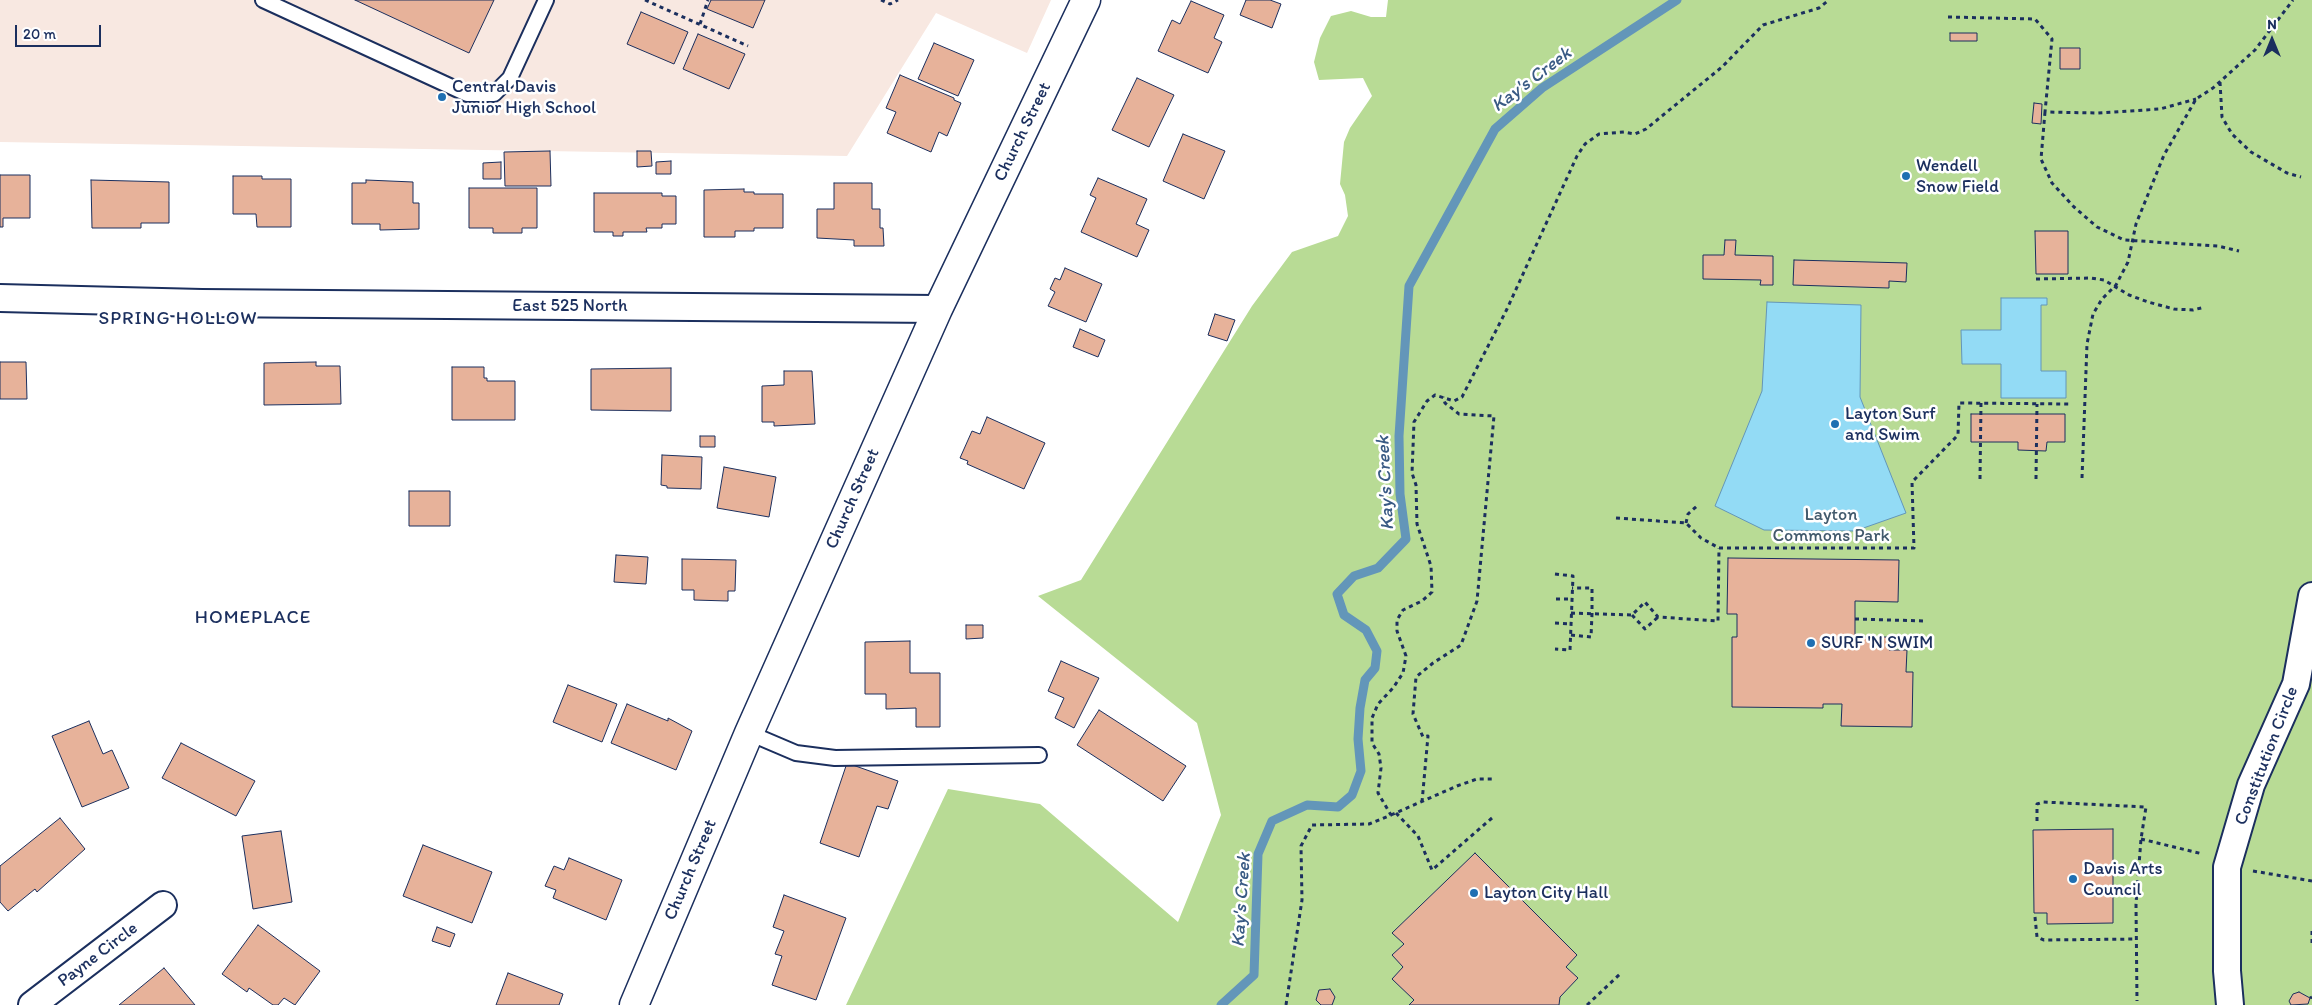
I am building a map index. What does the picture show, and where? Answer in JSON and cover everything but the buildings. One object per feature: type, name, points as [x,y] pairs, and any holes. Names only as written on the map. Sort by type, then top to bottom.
[{"type":"street","name":"Church Street","points":[[634,1005],[749,733],[938,309],[1086,0]]},
{"type":"street","name":"East 525 North","points":[[0,298],[202,303],[938,309]]},
{"type":"street","name":"Constitution Circle","points":[[2230,1005],[2227,971],[2227,867],[2251,785],[2296,684],[2312,596]]},
{"type":"street","name":"Payne Circle","points":[[32,1005],[163,905]]},
{"type":"lane","points":[[264,0],[467,94],[494,94],[510,78],[546,0]]},
{"type":"lane","points":[[749,733],[796,753],[835,758],[1039,755]]},
{"type":"path","points":[[645,0],[748,46]]},
{"type":"path","points":[[700,24],[708,0]]},
{"type":"path","points":[[881,0],[890,4],[898,0]]},
{"type":"path","points":[[1391,815],[1378,793],[1381,768],[1379,754],[1372,743],[1372,718],[1378,704],[1393,688],[1402,673],[1406,656],[1397,631],[1397,620],[1402,610],[1422,601],[1432,592],[1432,566],[1417,524],[1416,485],[1412,473],[1414,422],[1428,401],[1435,395],[1454,401],[1462,397],[1507,309],[1577,156],[1585,144],[1599,134],[1618,132],[1635,134],[1646,129],[1722,67],[1763,25],[1819,8],[1829,0]]},
{"type":"path","points":[[2045,112],[2098,113],[2160,109],[2196,99],[2255,50],[2293,0]]},
{"type":"path","points":[[1948,17],[2036,19],[2052,39],[2041,159],[2052,183],[2074,207],[2097,227],[2124,240],[2133,239],[2218,246],[2240,251]]},
{"type":"path","points":[[2220,81],[2222,117],[2232,134],[2251,152],[2287,173],[2301,177]]},
{"type":"path","points":[[2082,478],[2088,340],[2093,314],[2102,299],[2116,286],[2128,262],[2136,224],[2164,154],[2196,99]]},
{"type":"path","points":[[2036,279],[2091,278],[2104,280],[2135,297],[2174,309],[2193,310],[2206,308]]},
{"type":"path","points":[[1422,802],[1428,736],[1423,737],[1413,714],[1416,677],[1432,663],[1461,645],[1477,601],[1494,416],[1459,414],[1445,403],[1443,397]]},
{"type":"path","points":[[1616,518],[1686,522],[1701,538],[1719,548],[1914,548],[1912,482],[1958,435],[1959,402],[2070,404]]},
{"type":"path","points":[[1980,403],[1980,479]]},
{"type":"path","points":[[2036,480],[2037,404]]},
{"type":"path","points":[[1686,522],[1688,514],[1697,506]]},
{"type":"path","points":[[1632,615],[1644,629],[1658,617],[1718,621],[1719,548]]},
{"type":"path","points":[[1555,574],[1572,576],[1570,650],[1555,649]]},
{"type":"path","points":[[1571,635],[1591,637],[1592,614],[1592,588],[1572,588]]},
{"type":"path","points":[[1556,600],[1572,600]]},
{"type":"path","points":[[1572,613],[1632,615],[1645,602],[1658,617]]},
{"type":"path","points":[[1855,619],[1926,621]]},
{"type":"path","points":[[1555,623],[1571,624]]},
{"type":"path","points":[[1286,1005],[1302,900],[1301,846],[1312,826],[1368,824],[1477,779],[1492,779]]},
{"type":"path","points":[[2037,821],[2037,804],[2043,802],[2146,807],[2141,839],[2136,904],[2137,1001]]},
{"type":"path","points":[[1396,813],[1418,836],[1432,870],[1492,818]]},
{"type":"path","points":[[2141,839],[2199,852],[2227,867],[2312,881]]},
{"type":"path","points":[[2035,917],[2037,937],[2044,940],[2136,939]]},
{"type":"path","points":[[2312,931],[2312,946]]},
{"type":"path","points":[[1587,1005],[1620,974]]},
{"type":"shaded area","name":"Central Davis Junior High School","points":[[0,0],[1051,0],[1027,53],[936,13],[847,156],[0,142]]},
{"type":"green space","name":"Layton Commons Park","points":[[1388,0],[2312,0],[2312,1005],[846,1005],[948,789],[1040,804],[1178,922],[1221,815],[1197,723],[1038,596],[1081,580],[1252,306],[1292,252],[1338,236],[1348,216],[1345,195],[1340,184],[1344,142],[1350,128],[1372,96],[1363,78],[1319,80],[1314,62],[1320,38],[1331,16],[1351,11],[1371,17],[1386,17]]},
{"type":"water","points":[[2001,298],[2047,298],[2047,305],[2041,305],[2041,371],[2066,371],[2066,398],[2001,398],[2001,364],[1962,364],[1961,330],[2001,330]]},
{"type":"water","points":[[1767,302],[1861,305],[1860,397],[1906,513],[1855,531],[1764,530],[1715,506],[1762,391]]},
{"type":"waterway","name":"Kay's Creek","points":[[1221,1005],[1254,975],[1258,854],[1272,821],[1307,805],[1338,807],[1352,795],[1361,771],[1358,739],[1360,708],[1365,680],[1375,668],[1377,651],[1366,630],[1344,615],[1337,594],[1354,576],[1378,568],[1406,539],[1400,494],[1399,436],[1409,286],[1495,129],[1542,88],[1677,0]]},
{"type":"place","name":"Central Davis Junior High School","points":[[442,97]]},
{"type":"place","name":"Wendell Snow Field","points":[[1906,176]]},
{"type":"place","name":"Layton Surf and Swim","points":[[1835,424]]},
{"type":"place","name":"SURF 'N SWIM","points":[[1811,643]]},
{"type":"place","name":"Davis Arts Council","points":[[2073,879]]},
{"type":"place","name":"Layton City Hall","points":[[1474,893]]},
{"type":"district","name":"SPRING HOLLOW","points":[[178,319]]},
{"type":"district","name":"HOMEPLACE","points":[[253,618]]}]
